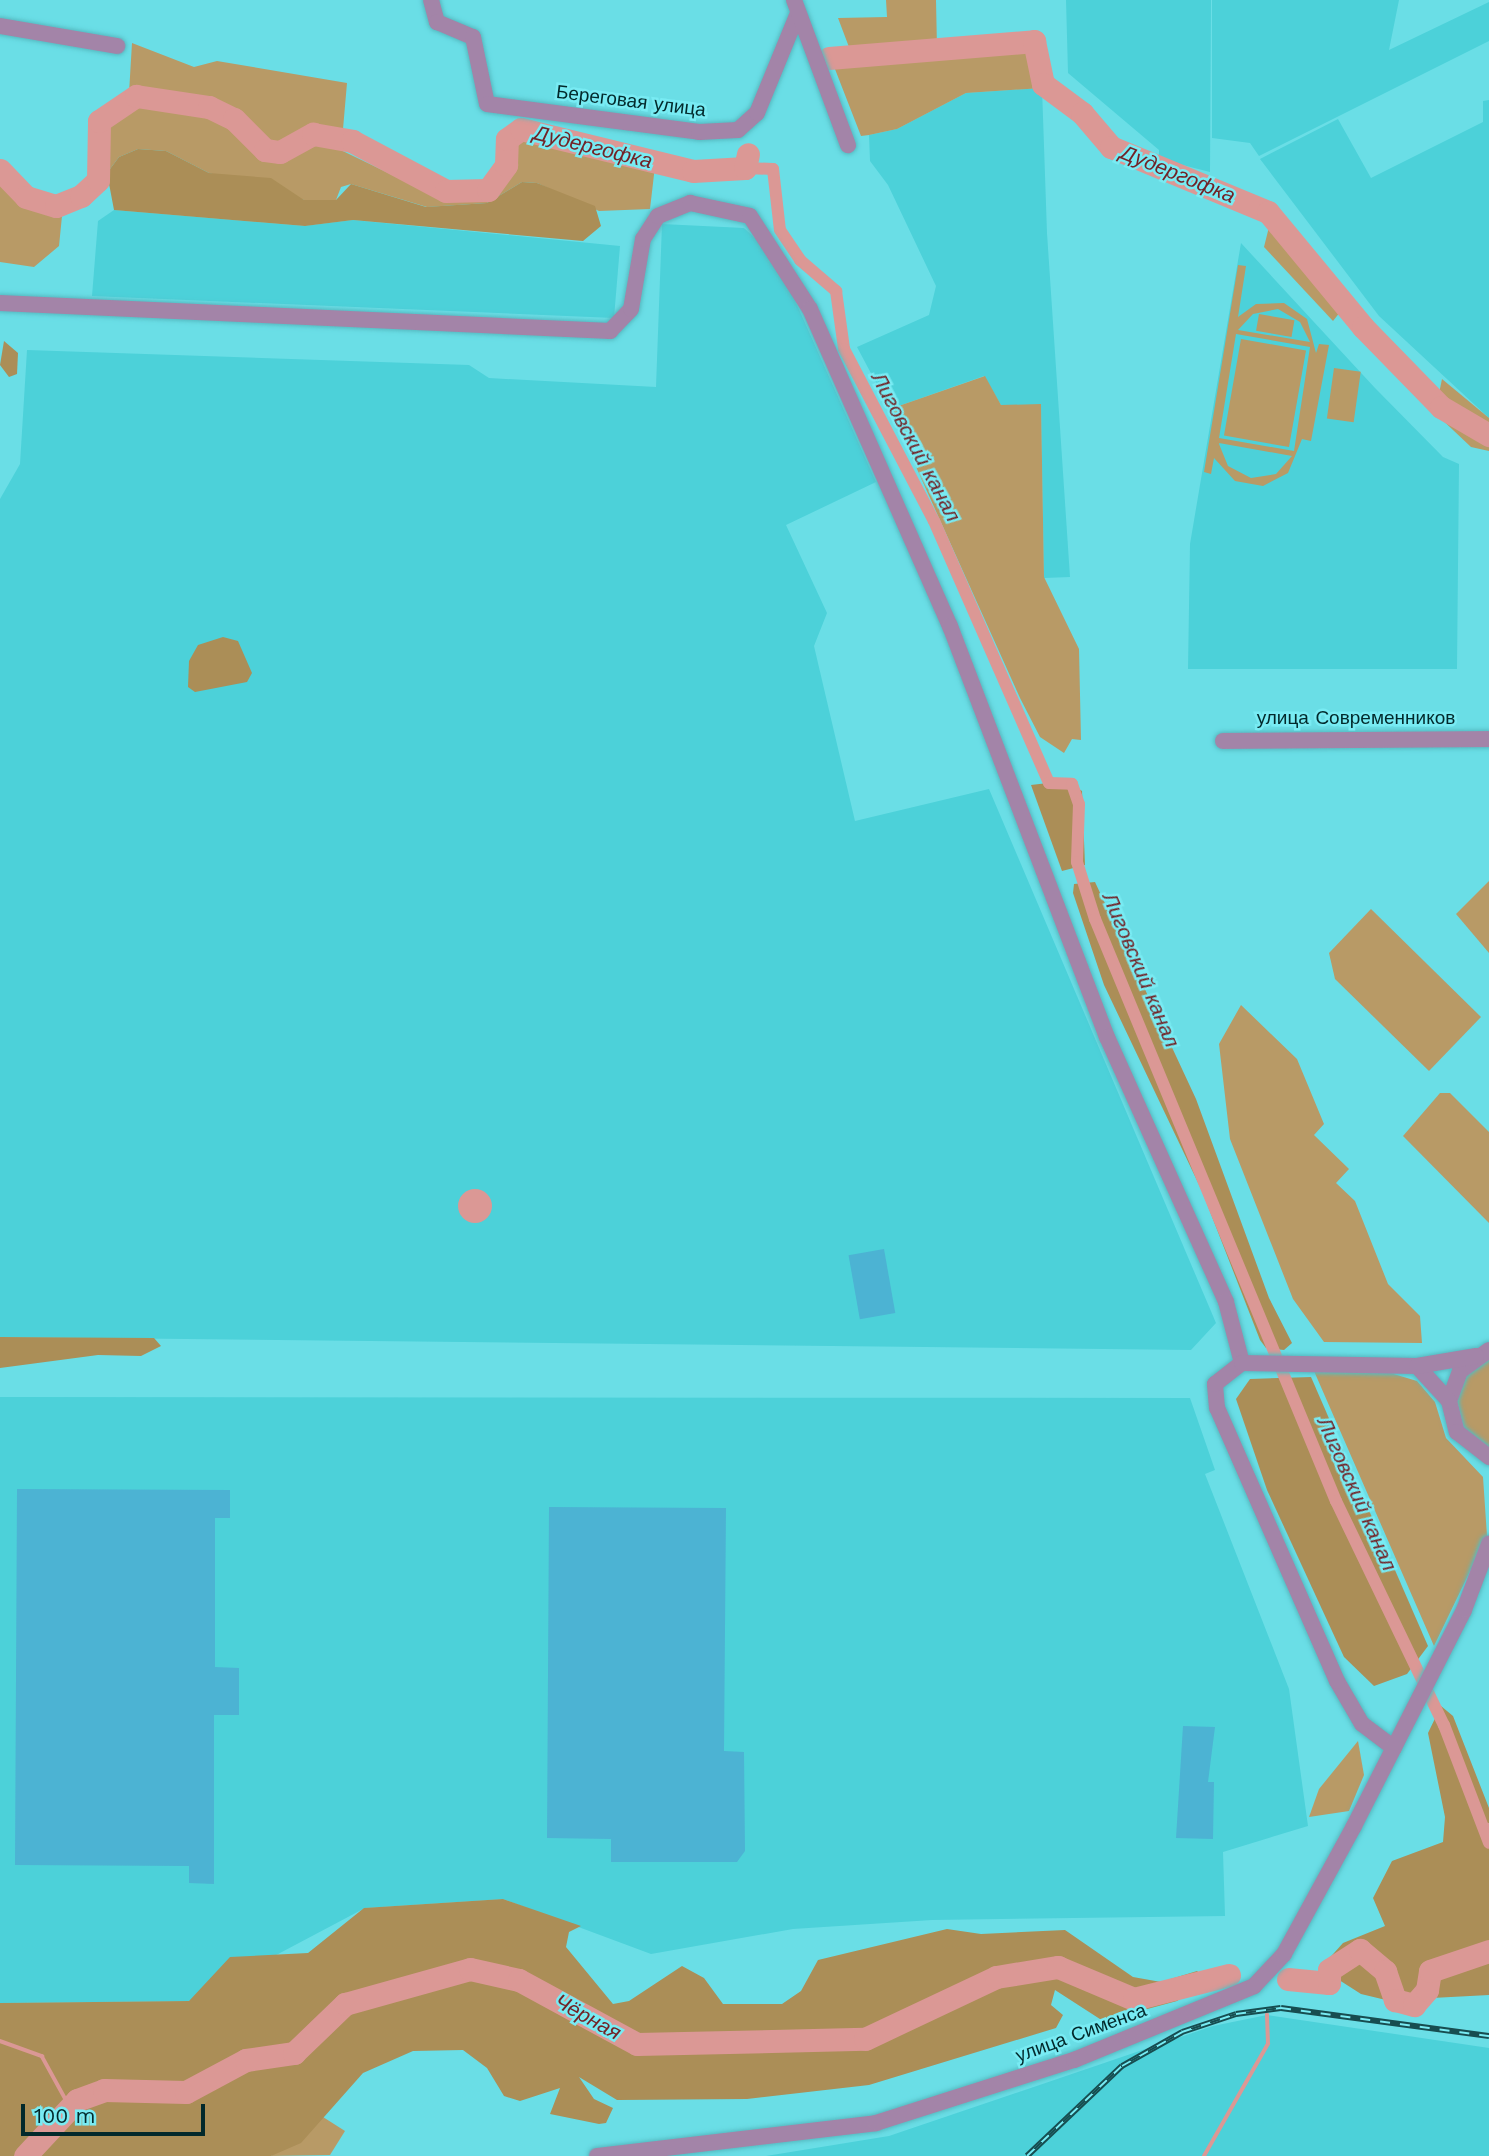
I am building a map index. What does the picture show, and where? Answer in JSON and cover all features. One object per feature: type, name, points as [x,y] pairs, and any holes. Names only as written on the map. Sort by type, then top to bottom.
[{"type":"street","name":"Береговая улица","points":[[430,0],[437,22],[473,37],[480,93],[487,104],[502,109],[699,132],[738,130],[763,104],[796,6]]},
{"type":"street","points":[[796,6],[848,145]]},
{"type":"street","points":[[0,26],[117,46]]},
{"type":"street","points":[[0,303],[610,331],[631,309],[643,239],[658,216],[690,203],[750,216],[810,309],[950,626],[1107,1037],[1226,1302],[1242,1363]]},
{"type":"street","name":"улица Современников","points":[[1223,741],[1489,739]]},
{"type":"street","points":[[1394,1748],[1362,1724],[1337,1681],[1217,1408],[1220,1376],[1242,1363],[1417,1366],[1482,1353]]},
{"type":"street","points":[[1482,1353],[1454,1380],[1449,1401],[1457,1432],[1486,1459]]},
{"type":"street","points":[[1417,1366],[1449,1401]]},
{"type":"street","name":"улица Сименса","points":[[597,2156],[876,2123],[1074,2060],[1232,1998],[1284,1954],[1439,1660],[1489,1544]]},
{"type":"shaded area","points":[[886,0],[936,0],[937,48],[852,55],[838,18],[887,17]]},
{"type":"shaded area","points":[[1066,0],[1211,0],[1210,172],[1159,159],[1159,150],[1068,73]]},
{"type":"shaded area","points":[[1212,0],[1399,0],[1389,50],[1489,2],[1489,41],[1259,156],[1250,143],[1212,138]]},
{"type":"shaded area","points":[[132,43],[194,67],[217,61],[347,83],[343,129],[351,134],[309,129],[288,146],[266,145],[238,117],[215,106],[129,93]]},
{"type":"shaded area","points":[[1032,47],[1042,88],[966,93],[897,129],[861,136],[833,64]]},
{"type":"shaded area","points":[[1042,88],[1047,233],[1070,577],[1044,578],[1041,405],[1001,405],[984,376],[890,409],[857,347],[929,315],[936,286],[888,185],[870,161],[869,135],[897,129],[966,93]]},
{"type":"shaded area","points":[[1489,100],[1489,418],[1379,316],[1260,159],[1338,119],[1371,178],[1483,122],[1483,101]]},
{"type":"shaded area","points":[[133,102],[222,118],[269,158],[320,140],[438,197],[486,197],[503,185],[518,141],[546,137],[655,166],[650,209],[599,211],[537,183],[522,182],[487,203],[427,207],[351,184],[341,187],[336,200],[304,200],[209,173],[166,151],[138,149],[119,157],[107,173],[100,170],[100,151],[107,128]]},
{"type":"shaded area","points":[[138,149],[166,151],[209,173],[271,178],[304,200],[336,200],[351,184],[426,207],[487,203],[522,182],[537,183],[595,206],[601,226],[583,241],[353,220],[305,226],[114,210],[107,173],[119,157]]},
{"type":"shaded area","points":[[0,175],[25,200],[62,216],[59,246],[34,267],[0,262]]},
{"type":"shaded area","points":[[114,210],[304,226],[353,220],[620,246],[614,318],[92,296],[98,221]]},
{"type":"shaded area","points":[[1271,219],[1344,307],[1333,321],[1264,247]]},
{"type":"shaded area","points":[[662,224],[744,228],[776,258],[876,482],[786,525],[827,613],[814,646],[855,821],[989,789],[1216,1323],[1191,1350],[0,1337],[0,499],[20,464],[27,350],[469,365],[489,378],[656,387]]},
{"type":"shaded area","points":[[1241,243],[1443,457],[1459,464],[1457,669],[1188,669],[1190,544]]},
{"type":"shaded area","points":[[1238,265],[1246,266],[1238,317],[1256,304],[1284,303],[1307,319],[1316,353],[1319,344],[1329,345],[1311,441],[1302,439],[1288,473],[1263,486],[1235,481],[1214,458],[1211,474],[1204,472]],"holes":[[[1278,309],[1300,322],[1310,342],[1238,330],[1253,314]],[[1236,334],[1310,347],[1294,451],[1219,438]],[[1219,443],[1292,456],[1276,474],[1251,478],[1228,466]]]},
{"type":"shaded area","points":[[1259,314],[1294,320],[1292,337],[1256,331]]},
{"type":"shaded area","points":[[1241,339],[1306,350],[1289,447],[1224,436]]},
{"type":"shaded area","points":[[4,341],[18,353],[17,374],[9,377],[0,365]]},
{"type":"shaded area","points":[[1334,368],[1361,372],[1354,422],[1327,419]]},
{"type":"shaded area","points":[[985,376],[1001,405],[1041,404],[1044,577],[1079,649],[1081,740],[1072,739],[1064,753],[1040,737],[1020,698],[890,409]]},
{"type":"shaded area","points":[[1442,379],[1489,418],[1489,451],[1471,447],[1435,413]]},
{"type":"shaded area","points":[[223,637],[238,641],[252,673],[247,682],[195,692],[188,687],[189,661],[198,645]]},
{"type":"shaded area","points":[[1065,781],[1082,791],[1085,865],[1062,871],[1031,785]]},
{"type":"shaded area","points":[[1489,881],[1489,953],[1456,914]]},
{"type":"shaded area","points":[[1095,882],[1196,1099],[1269,1298],[1292,1343],[1284,1350],[1266,1348],[1260,1340],[1202,1191],[1104,985],[1073,893],[1074,884]]},
{"type":"shaded area","points":[[1371,909],[1481,1017],[1429,1071],[1335,979],[1329,953]]},
{"type":"shaded area","points":[[1241,1005],[1297,1059],[1324,1124],[1314,1135],[1349,1169],[1336,1183],[1355,1201],[1388,1284],[1420,1316],[1422,1343],[1324,1342],[1293,1299],[1230,1139],[1219,1044]]},
{"type":"shaded area","points":[[1440,1093],[1450,1093],[1489,1132],[1489,1223],[1403,1136]]},
{"type":"shaded area","points":[[475,1189],[487,1194],[492,1206],[487,1218],[475,1223],[463,1218],[458,1206],[463,1194]]},
{"type":"shaded area","points":[[0,1337],[154,1338],[161,1346],[141,1356],[98,1355],[0,1368]]},
{"type":"shaded area","points":[[1489,1359],[1489,1448],[1464,1428],[1457,1401],[1466,1376]]},
{"type":"shaded area","points":[[1314,1371],[1387,1372],[1417,1381],[1435,1402],[1446,1438],[1483,1477],[1487,1536],[1434,1646]]},
{"type":"shaded area","points":[[1311,1377],[1428,1646],[1407,1674],[1374,1686],[1344,1657],[1267,1490],[1236,1399],[1250,1379]]},
{"type":"shaded area","points":[[0,1397],[1190,1398],[1215,1470],[1205,1474],[1289,1689],[1308,1826],[1223,1852],[1225,1916],[932,1920],[793,1929],[651,1954],[503,1899],[365,1908],[189,2001],[0,2003]]},
{"type":"shaded area","points":[[1441,1706],[1453,1716],[1489,1808],[1489,1995],[1432,1998],[1415,2007],[1361,1994],[1325,1971],[1325,1963],[1343,1943],[1385,1926],[1373,1898],[1392,1861],[1443,1842],[1445,1817],[1428,1733]]},
{"type":"shaded area","points":[[1358,1741],[1364,1775],[1349,1811],[1309,1817],[1319,1789]]},
{"type":"shaded area","points":[[503,1899],[581,1926],[569,1932],[566,1947],[613,2004],[629,2001],[682,1966],[704,1978],[723,2004],[782,2004],[801,1991],[818,1960],[947,1929],[981,1934],[1065,1930],[1133,1977],[1161,1982],[1197,1971],[1207,1980],[1177,2001],[1103,2021],[1055,1990],[1051,2005],[1063,2015],[1056,2028],[869,2085],[747,2099],[617,2100],[579,2077],[594,2099],[613,2108],[606,2123],[599,2124],[550,2114],[560,2088],[520,2101],[504,2096],[487,2068],[463,2050],[413,2051],[363,2073],[301,2143],[271,2156],[0,2156],[0,2003],[189,2001],[230,1957],[308,1953],[364,1908]]},
{"type":"shaded area","points":[[1267,2015],[1489,2048],[1489,2156],[766,2156],[889,2136],[1213,2026]]},
{"type":"shaded area","points":[[323,2117],[345,2131],[330,2155],[271,2156]]},
{"type":"building","points":[[884,1249],[895,1313],[860,1319],[849,1255]]},
{"type":"building","points":[[17,1489],[230,1490],[230,1518],[215,1518],[215,1667],[239,1668],[239,1715],[214,1715],[214,1884],[189,1883],[189,1866],[15,1865]]},
{"type":"building","points":[[549,1507],[726,1508],[724,1751],[744,1752],[745,1851],[737,1862],[611,1862],[611,1839],[547,1838]]},
{"type":"building","points":[[1183,1726],[1215,1727],[1208,1782],[1214,1782],[1213,1839],[1176,1838]]},
{"type":"waterway","name":"Дудергофка","points":[[829,58],[1034,41],[1043,84],[1082,113],[1111,147],[1268,212],[1363,327],[1441,407],[1489,435]]},
{"type":"waterway","name":"Дудергофка","points":[[0,170],[26,197],[56,206],[81,196],[98,180],[99,121],[136,96],[209,107],[234,119],[265,150],[280,152],[313,134],[352,141],[446,191],[488,190],[506,165],[507,139],[521,129],[693,171],[745,168],[748,154]]},
{"type":"waterway","name":"Лиговский канал","points":[[745,168],[773,169],[780,230],[800,260],[836,291],[844,349],[934,521],[1049,783],[1072,784],[1079,804],[1077,862],[1095,919],[1336,1501],[1444,1725],[1489,1843]]},
{"type":"waterway","name":"Лиговский канал","points":[[1481,1824],[1489,1825]]},
{"type":"waterway","name":"Чёрная","points":[[1288,1979],[1329,1983],[1329,1970],[1360,1950],[1385,1971],[1395,2000],[1414,2005],[1427,1990],[1430,1971],[1489,1951]]},
{"type":"waterway","name":"Чёрная","points":[[25,2156],[77,2100],[104,2090],[186,2092],[246,2060],[294,2053],[345,2004],[470,1969],[519,1980],[637,2044],[865,2039],[996,1977],[1058,1967],[1134,1999],[1229,1975]]},
{"type":"waterway","points":[[1204,2156],[1268,2044],[1267,2015]]},
{"type":"waterway","points":[[0,2041],[42,2056],[70,2107]]},
{"type":"railway","points":[[1027,2156],[1122,2066],[1182,2032],[1236,2014],[1281,2008],[1489,2036]]}]
